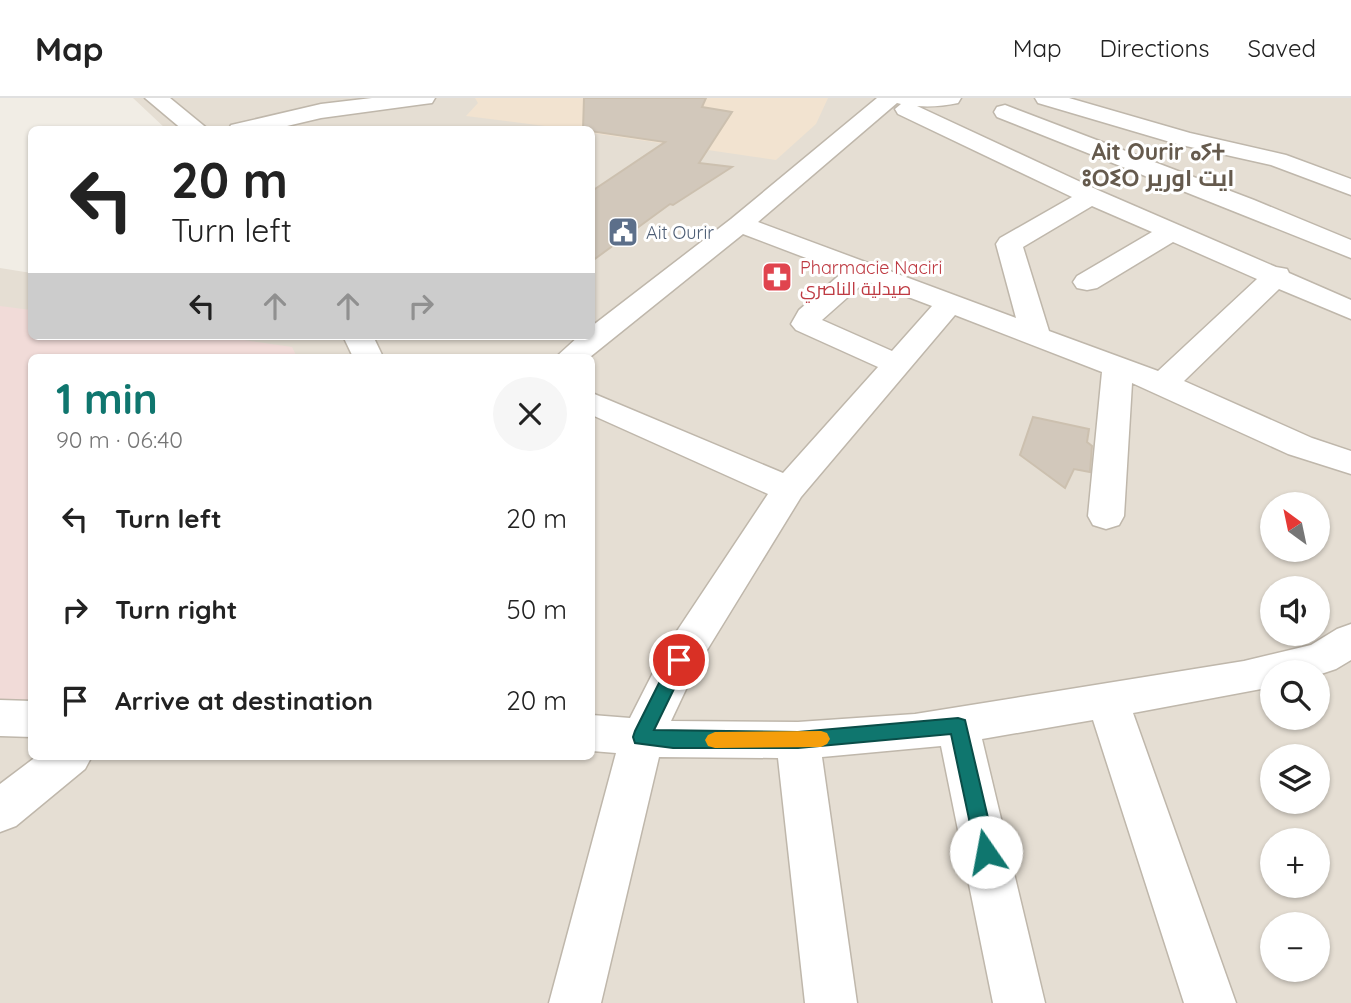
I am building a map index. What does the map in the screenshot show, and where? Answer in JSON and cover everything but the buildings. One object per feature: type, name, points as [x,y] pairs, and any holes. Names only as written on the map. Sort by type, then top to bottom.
[{"type":"street","points":[[156,98],[193,126]]},
{"type":"street","points":[[256,126],[321,111],[424,98]]},
{"type":"street","points":[[595,338],[740,224],[843,137],[905,101],[950,98]]},
{"type":"street","points":[[947,130],[1048,99],[1185,139],[1278,160],[1351,188]]},
{"type":"street","points":[[905,101],[947,130],[1173,231],[1315,263]]},
{"type":"street","points":[[1004,112],[1245,205],[1315,263],[1351,310]]},
{"type":"street","points":[[1036,336],[1009,244],[1091,196]]},
{"type":"street","points":[[740,224],[1163,384],[1300,446],[1351,463]]},
{"type":"street","points":[[1087,282],[1173,231]]},
{"type":"street","points":[[1163,384],[1315,263]]},
{"type":"street","points":[[862,270],[808,316],[806,324],[897,364]]},
{"type":"street","points":[[575,1003],[642,737],[679,660],[789,489],[950,303]]},
{"type":"street","points":[[575,354],[593,340]]},
{"type":"street","points":[[1106,516],[1118,368]]},
{"type":"street","points":[[595,404],[789,489]]},
{"type":"street","points":[[595,733],[673,740],[798,740],[958,726],[1244,678],[1322,658],[1351,640]]},
{"type":"street","points":[[1108,702],[1210,1003]]},
{"type":"street","points":[[0,718],[28,719]]},
{"type":"street","points":[[958,726],[1018,1003]]},
{"type":"street","points":[[798,740],[831,1003]]},
{"type":"street","points":[[0,811],[65,760]]},
{"type":"shaded area","points":[[133,98],[1351,98],[1351,1003],[0,1003],[0,268],[28,273],[28,340],[595,340],[595,126],[163,126]]},
{"type":"shaded area","points":[[475,98],[828,98],[816,124],[776,160],[595,133],[595,126],[544,126],[466,116],[478,103]]},
{"type":"shaded area","points":[[0,306],[28,310],[28,340],[243,340],[292,347],[296,354],[28,354],[28,701],[0,700]]},
{"type":"slow traffic","points":[[715,740],[821,739]]},
{"type":"place","name":"Ait Ourir","points":[[623,232]]},
{"type":"place","name":"Pharmacie Naciri صيدلية الناصري","points":[[777,277]]},
{"type":"district","name":"Ait Ourir ⴰⵢⵜ ⵓⵔⵉⵔ ايت اورير","points":[[1158,164]]},
{"type":"route","points":[[679,660],[642,737],[673,740],[798,740],[915,732],[958,726],[986,852]]}]
